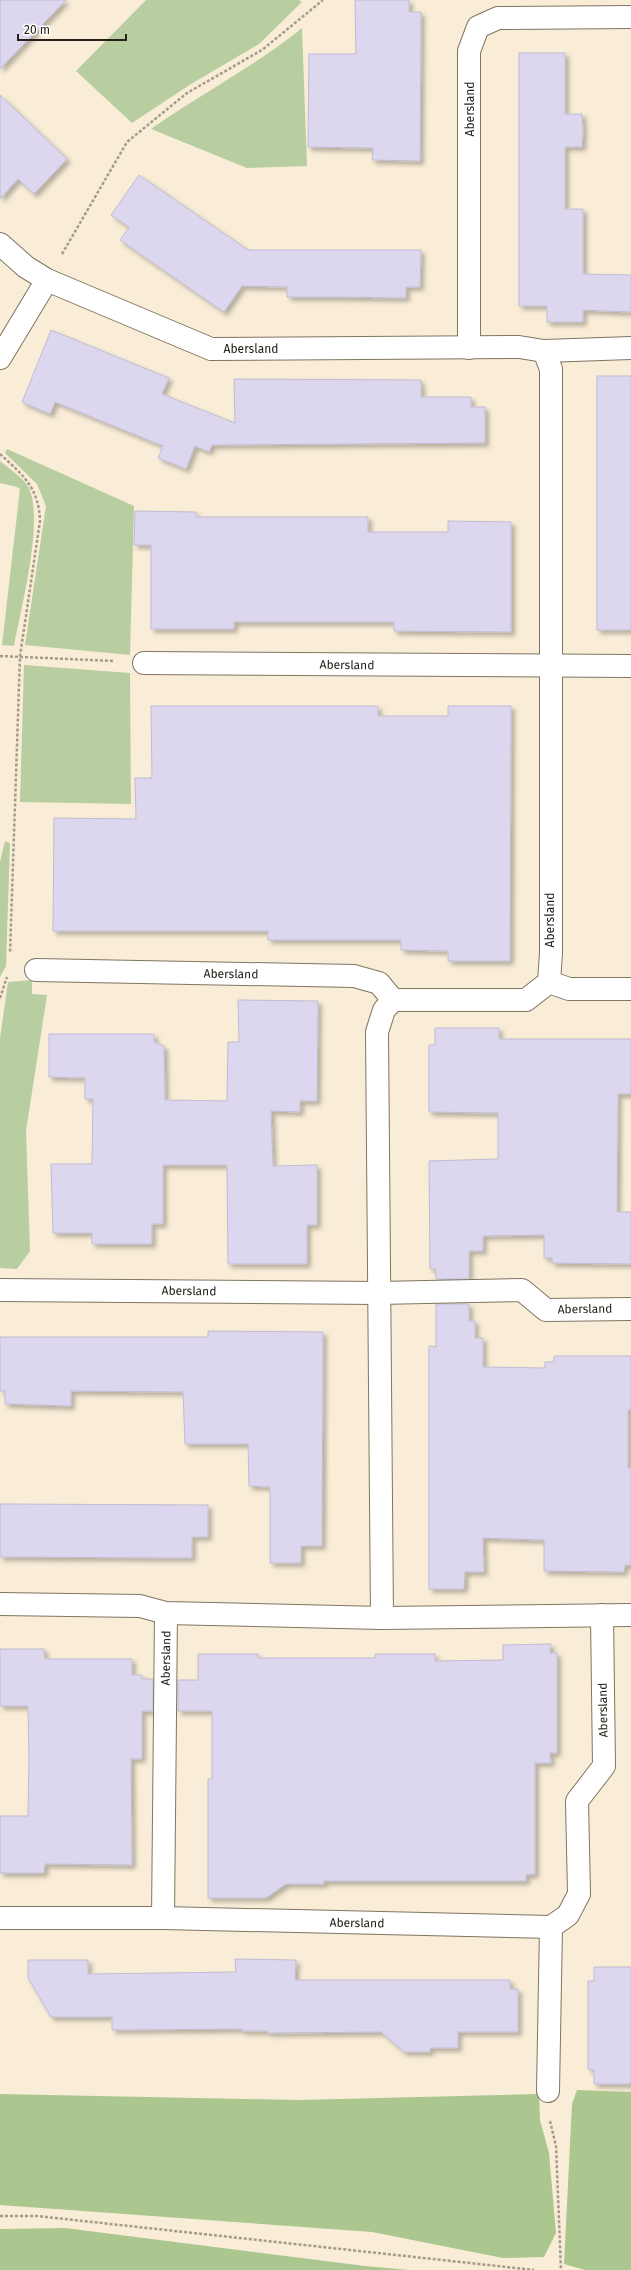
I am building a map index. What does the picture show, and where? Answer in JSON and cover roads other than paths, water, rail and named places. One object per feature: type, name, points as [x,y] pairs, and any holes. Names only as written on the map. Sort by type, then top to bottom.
[{"type":"street","name":"Abersland","points":[[469,348],[469,51],[478,27],[498,18],[631,16]]},
{"type":"street","name":"Abersland","points":[[0,244],[26,267],[47,280],[211,349],[519,347],[544,351],[631,348]]},
{"type":"street","points":[[0,358],[47,280]]},
{"type":"street","name":"Abersland","points":[[544,351],[551,369],[551,953],[549,982]]},
{"type":"street","name":"Abersland","points":[[144,663],[550,667],[631,666]]},
{"type":"street","name":"Abersland","points":[[36,970],[354,976],[379,983],[393,1000]]},
{"type":"street","points":[[382,1618],[378,1293],[377,1032],[384,1010],[393,1000],[526,1000],[549,982],[569,989],[631,989]]},
{"type":"street","name":"Abersland","points":[[0,1290],[378,1293],[522,1290],[546,1310],[631,1309]]},
{"type":"street","name":"Abersland","points":[[0,1604],[140,1606],[166,1613],[382,1618],[631,1615]]},
{"type":"street","name":"Abersland","points":[[163,1918],[166,1613]]},
{"type":"street","name":"Abersland","points":[[0,1918],[163,1918],[551,1927],[568,1915],[579,1894],[577,1801],[604,1766],[602,1615]]},
{"type":"street","points":[[548,2091],[551,1927]]}]
